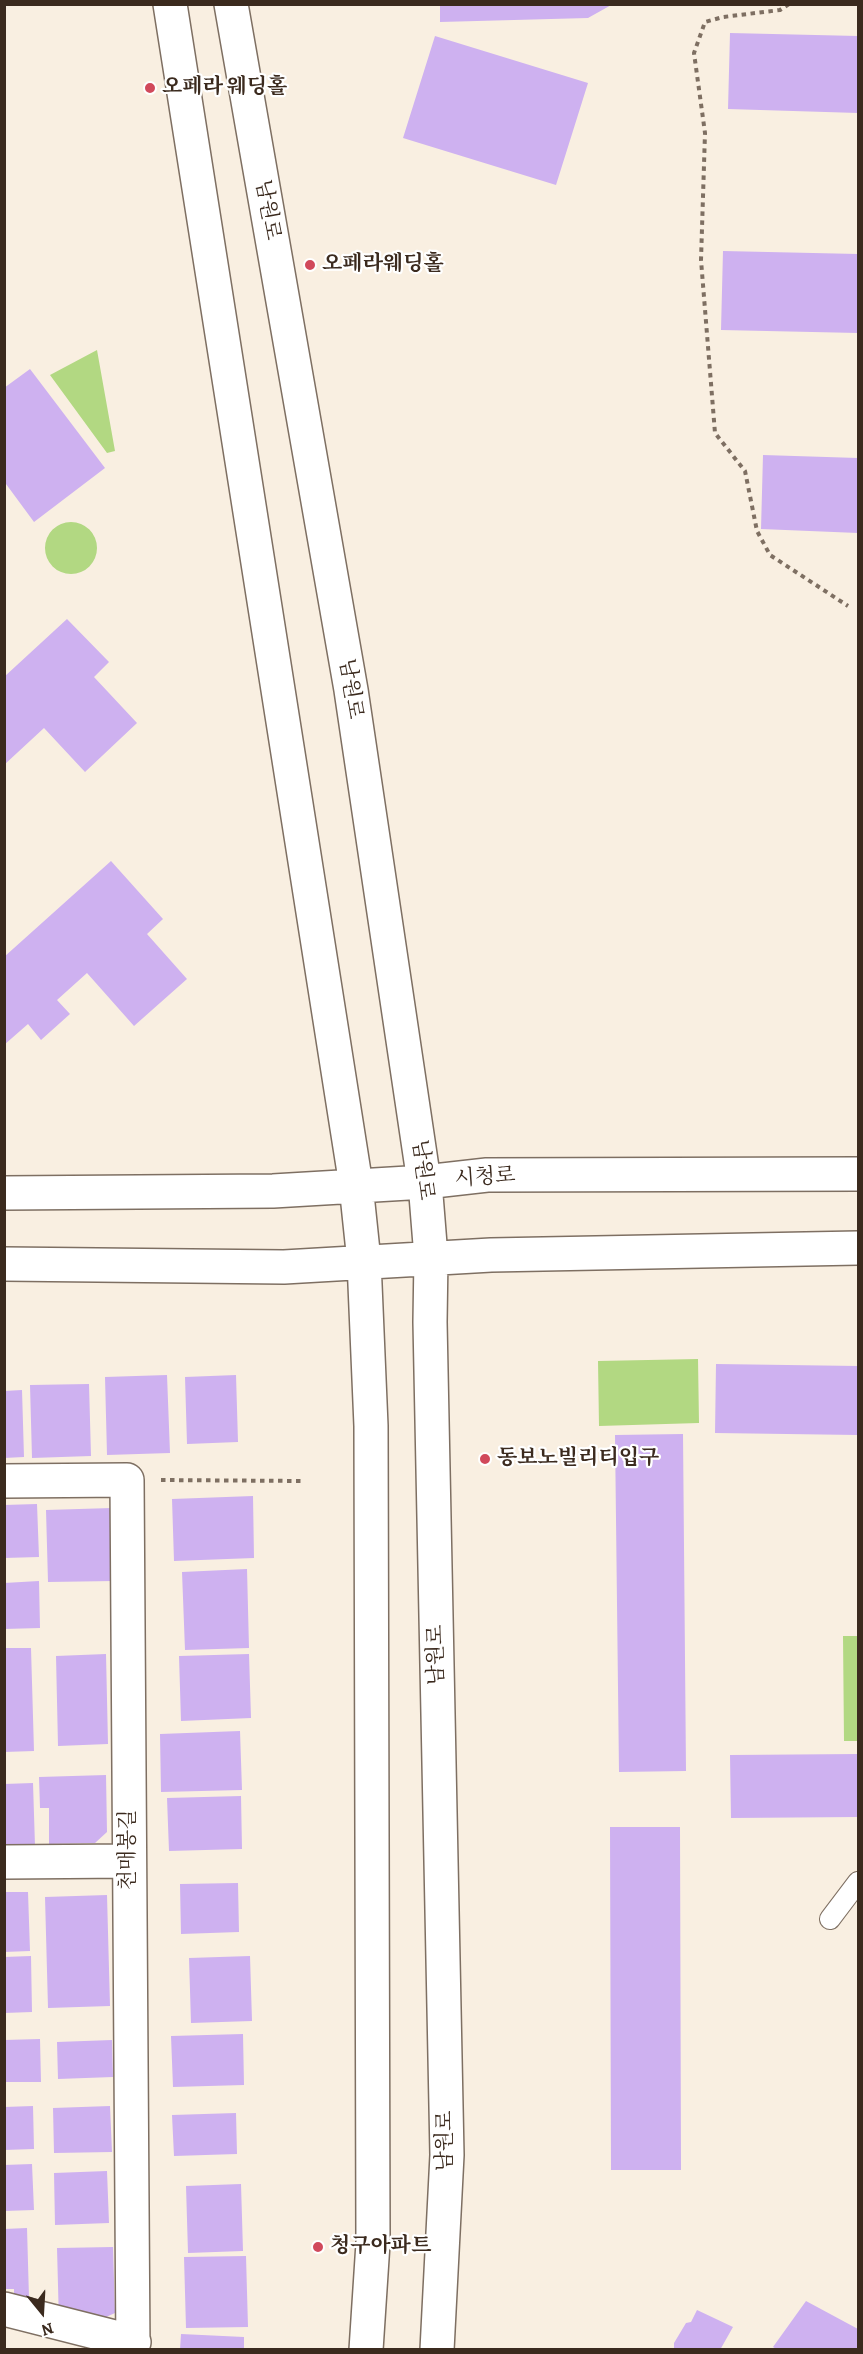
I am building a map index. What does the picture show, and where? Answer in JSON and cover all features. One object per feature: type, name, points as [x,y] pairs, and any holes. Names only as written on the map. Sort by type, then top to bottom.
[{"type":"street","points":[[170,4],[356,1185],[364,1261],[371,1426],[372,2243],[366,2349]]},
{"type":"street","name":"남원로","points":[[231,4],[349,678],[425,1182],[431,1257],[430,1334],[447,2155],[437,2349]]},
{"type":"street","name":"시청로","points":[[4,1193],[273,1191],[425,1182],[487,1175],[858,1174]]},
{"type":"street","points":[[4,1264],[284,1268],[431,1257],[858,1248]]},
{"type":"street","points":[[4,1481],[127,1480]]},
{"type":"street","name":"천매봉길","points":[[4,2309],[133,2346],[127,1480]]},
{"type":"street","points":[[4,1862],[129,1861]]},
{"type":"lane","points":[[830,1919],[858,1882]]},
{"type":"path","points":[[789,4],[780,10],[723,17],[705,22],[694,54],[705,132],[701,260],[715,432],[745,471],[757,531],[770,555],[848,606]]},
{"type":"path","points":[[127,1480],[301,1480]]},
{"type":"green space","points":[[97,350],[115,451],[107,453],[50,375]]},
{"type":"green space","points":[[71,522],[85,526],[93,534],[97,548],[93,562],[85,570],[71,574],[57,570],[49,562],[45,548],[49,534],[57,526]]},
{"type":"green space","points":[[698,1359],[699,1423],[599,1426],[598,1361]]},
{"type":"green space","points":[[843,1636],[858,1636],[858,1741],[844,1741]]},
{"type":"building","points":[[440,4],[613,4],[588,18],[440,22]]},
{"type":"building","points":[[730,33],[858,36],[858,113],[728,109]]},
{"type":"building","points":[[435,36],[588,83],[556,185],[403,138]]},
{"type":"building","points":[[723,251],[858,254],[858,333],[721,330]]},
{"type":"building","points":[[30,369],[105,468],[34,522],[6,484],[4,486],[4,388]]},
{"type":"building","points":[[763,455],[858,458],[858,533],[761,529]]},
{"type":"building","points":[[67,619],[109,662],[94,677],[137,723],[85,772],[44,728],[4,765],[4,677]]},
{"type":"building","points":[[111,861],[163,919],[147,934],[187,979],[134,1026],[87,973],[57,1000],[70,1014],[41,1040],[28,1024],[4,1045],[4,957]]},
{"type":"building","points":[[716,1364],[858,1366],[858,1435],[715,1433]]},
{"type":"building","points":[[167,1375],[170,1453],[107,1455],[105,1377]]},
{"type":"building","points":[[236,1375],[238,1442],[187,1444],[185,1377]]},
{"type":"building","points":[[89,1384],[91,1456],[32,1458],[30,1385]]},
{"type":"building","points":[[22,1390],[24,1457],[4,1458],[4,1391]]},
{"type":"building","points":[[683,1434],[686,1771],[619,1772],[615,1435]]},
{"type":"building","points":[[253,1496],[254,1558],[174,1561],[172,1499]]},
{"type":"building","points":[[37,1504],[39,1557],[4,1558],[4,1505]]},
{"type":"building","points":[[112,1508],[114,1581],[48,1582],[46,1510]]},
{"type":"building","points":[[247,1569],[249,1648],[185,1650],[182,1572]]},
{"type":"building","points":[[39,1581],[40,1628],[4,1629],[4,1583]]},
{"type":"building","points":[[4,1648],[31,1648],[34,1751],[4,1752]]},
{"type":"building","points":[[106,1654],[108,1744],[58,1746],[56,1656]]},
{"type":"building","points":[[249,1654],[251,1718],[181,1721],[179,1656]]},
{"type":"building","points":[[240,1731],[242,1790],[161,1792],[160,1734]]},
{"type":"building","points":[[858,1754],[858,1817],[731,1818],[730,1755]]},
{"type":"building","points":[[106,1775],[107,1832],[95,1843],[49,1844],[49,1808],[40,1808],[39,1777]]},
{"type":"building","points":[[33,1783],[35,1846],[4,1847],[4,1784]]},
{"type":"building","points":[[241,1796],[242,1849],[169,1851],[167,1798]]},
{"type":"building","points":[[610,1827],[680,1827],[681,2170],[611,2170]]},
{"type":"building","points":[[238,1883],[239,1932],[181,1934],[180,1884]]},
{"type":"building","points":[[4,1892],[28,1892],[30,1951],[4,1952]]},
{"type":"building","points":[[107,1895],[110,2006],[48,2008],[45,1897]]},
{"type":"building","points":[[31,1956],[32,2012],[4,2013],[4,1957]]},
{"type":"building","points":[[250,1956],[252,2021],[191,2023],[189,1958]]},
{"type":"building","points":[[243,2034],[244,2085],[173,2087],[171,2036]]},
{"type":"building","points":[[40,2039],[41,2082],[4,2082],[4,2040]]},
{"type":"building","points":[[112,2040],[113,2077],[58,2079],[57,2042]]},
{"type":"building","points":[[33,2106],[34,2149],[4,2150],[4,2107]]},
{"type":"building","points":[[110,2106],[112,2152],[54,2153],[53,2108]]},
{"type":"building","points":[[236,2113],[237,2154],[174,2156],[172,2115]]},
{"type":"building","points":[[32,2164],[34,2210],[4,2211],[4,2165]]},
{"type":"building","points":[[107,2171],[109,2223],[55,2225],[54,2173]]},
{"type":"building","points":[[241,2184],[243,2251],[188,2253],[186,2186]]},
{"type":"building","points":[[27,2228],[29,2298],[14,2299],[14,2289],[4,2289],[4,2229]]},
{"type":"building","points":[[113,2247],[115,2313],[95,2322],[59,2323],[57,2248]]},
{"type":"building","points":[[246,2256],[248,2327],[186,2328],[184,2257]]},
{"type":"building","points":[[806,2301],[858,2329],[858,2350],[778,2350],[773,2347]]},
{"type":"building","points":[[697,2310],[733,2327],[720,2350],[674,2350],[674,2343],[686,2323],[691,2322]]},
{"type":"building","points":[[181,2334],[244,2337],[244,2350],[180,2350]]},
{"type":"place","name":"오페라 웨딩홀","points":[[150,88]]},
{"type":"place","name":"오페라웨딩홀","points":[[310,265]]},
{"type":"place","name":"동보노빌리티입구","points":[[485,1459]]},
{"type":"place","name":"청구아파트","points":[[318,2247]]}]
